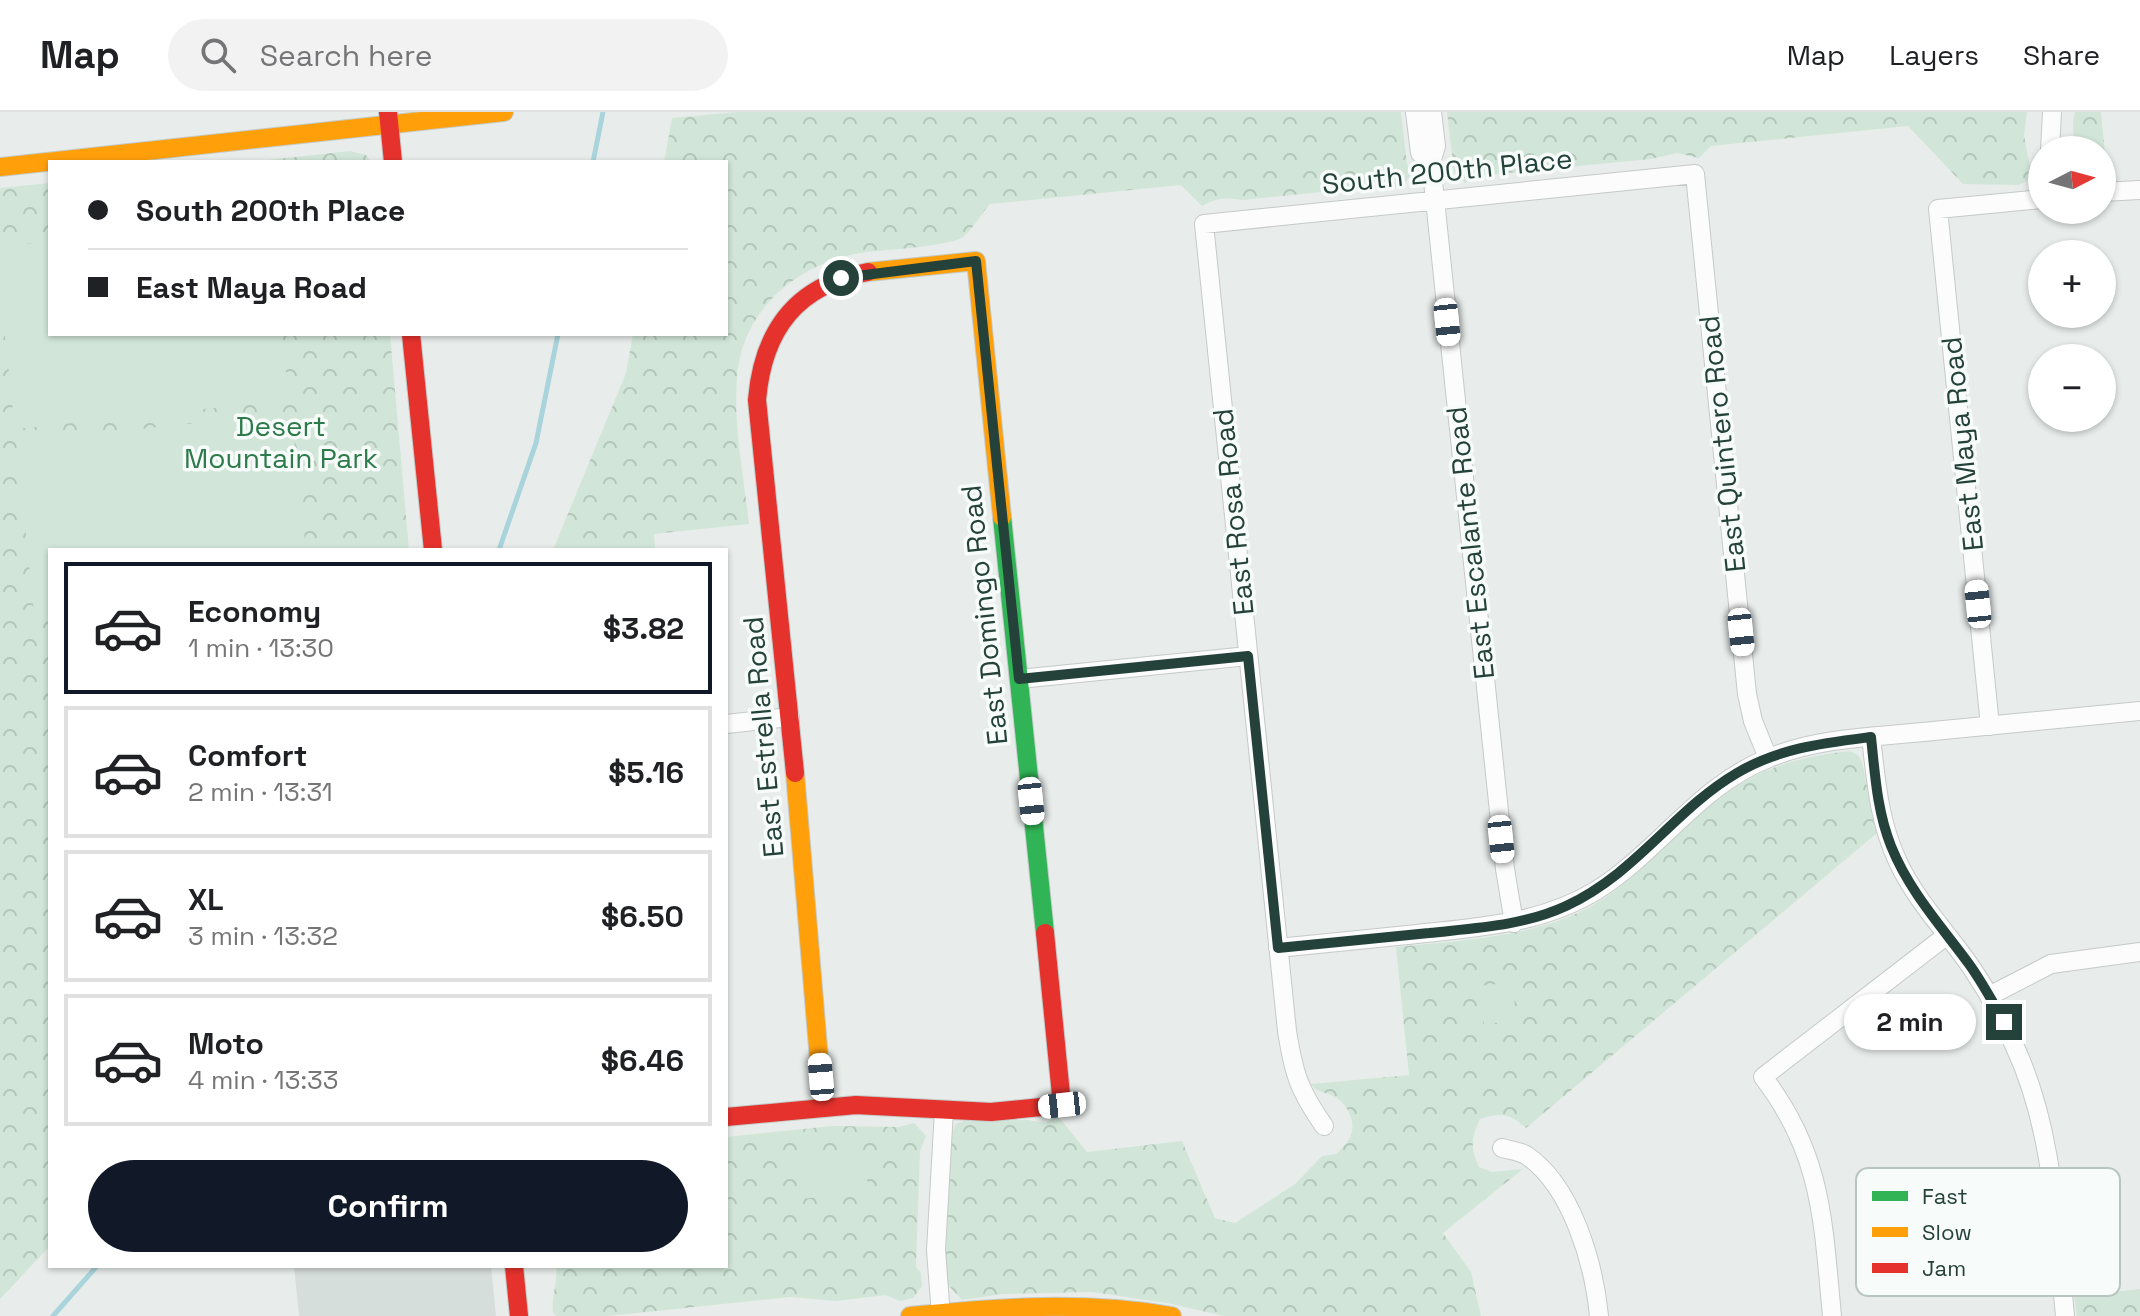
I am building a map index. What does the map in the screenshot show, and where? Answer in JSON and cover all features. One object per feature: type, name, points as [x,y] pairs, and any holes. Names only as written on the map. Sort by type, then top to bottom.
[{"type":"street","points":[[57,160],[389,119],[504,112]]},
{"type":"street","name":"East Escalante Road","points":[[1415,112],[1420,153],[1431,163]]},
{"type":"street","name":"East Escalante Road","points":[[1432,112],[1436,146],[1431,163],[1505,869],[1514,923]]},
{"type":"street","points":[[2051,136],[2052,112]]},
{"type":"street","points":[[389,119],[393,160]]},
{"type":"street","points":[[0,167],[48,161]]},
{"type":"street","name":"South 200th Place","points":[[1204,224],[1695,174]]},
{"type":"street","name":"East Quintero Road","points":[[1695,174],[1747,694],[1753,721],[1768,758]]},
{"type":"street","points":[[2116,191],[2140,190]]},
{"type":"street","name":"East Maya Road","points":[[1990,726],[1938,209],[2028,200]]},
{"type":"street","name":"East Rosa Road","points":[[1204,224],[1278,948],[1293,1066],[1303,1095],[1324,1126]]},
{"type":"street","name":"East Estrella Road","points":[[823,1107],[790,717],[757,400],[760,368],[764,353],[782,319],[812,291],[841,278],[976,261]]},
{"type":"street","name":"East Domingo Road","points":[[944,1110],[991,1112],[1062,1105],[976,261]]},
{"type":"street","points":[[411,336],[433,548]]},
{"type":"street","points":[[1019,679],[1248,656]]},
{"type":"street","points":[[1278,948],[1514,923],[1562,908],[1597,890],[1629,867],[1720,785],[1768,758],[1824,743],[1871,737],[2140,711]]},
{"type":"street","points":[[728,724],[790,717]]},
{"type":"street","points":[[1871,737],[1878,801],[1890,844],[1910,884],[1989,996],[2017,1051],[2038,1110],[2050,1168]]},
{"type":"street","points":[[1832,1316],[1822,1212],[1811,1163],[1794,1122],[1763,1077],[1947,935]]},
{"type":"street","points":[[1989,996],[2051,964],[2140,952]]},
{"type":"street","points":[[728,1117],[856,1105],[944,1110],[936,1250],[941,1314]]},
{"type":"street","points":[[1502,1148],[1525,1155],[1549,1179],[1569,1211],[1587,1252],[1599,1316]]},
{"type":"street","points":[[514,1268],[519,1316]]},
{"type":"street","points":[[2063,1296],[2065,1316]]},
{"type":"street","points":[[910,1316],[996,1307],[1061,1305],[1172,1316]]},
{"type":"shaded area","points":[[294,1268],[491,1268],[496,1316],[299,1316]]},
{"type":"green space","points":[[737,112],[1401,112],[1411,175],[1400,189],[1390,185],[1242,200],[1221,199],[1202,206],[1181,185],[990,204],[967,234],[956,240],[867,252],[820,265],[798,277],[763,309],[741,353],[736,414],[749,524],[654,534],[655,548],[554,548],[626,373],[633,336],[728,336],[728,160],[664,160],[672,118]]},
{"type":"green space","points":[[1447,112],[2027,112],[2024,135],[2028,180],[2019,185],[1963,184],[1908,126],[1711,146],[1699,158],[1677,153],[1651,159],[1476,176],[1465,183],[1454,172]]},
{"type":"green space","points":[[2075,112],[2101,112],[2103,136],[2074,136]]},
{"type":"green space","points":[[350,151],[366,155],[370,160],[268,160]]},
{"type":"green space","name":"Desert Mountain Park","points":[[48,183],[48,336],[390,336],[409,548],[48,548],[48,1248],[0,1299],[0,188]]},
{"type":"green space","points":[[48,241],[48,336],[282,336],[289,400],[15,429],[0,290],[0,247]]},
{"type":"green space","points":[[291,413],[306,548],[48,548],[48,610],[34,611],[16,442]]},
{"type":"green space","points":[[1850,751],[1862,763],[1877,833],[1526,1128],[1505,1116],[1480,1119],[1473,1143],[1479,1167],[1492,1172],[1523,1169],[1443,1233],[1471,1272],[1481,1316],[1224,1316],[1167,1303],[1092,1292],[1003,1294],[962,1300],[948,1285],[945,1249],[952,1133],[956,1124],[964,1121],[1028,1120],[1045,1123],[1058,1116],[1087,1152],[1182,1141],[1215,1218],[1235,1223],[1295,1184],[1322,1156],[1336,1154],[1349,1139],[1352,1121],[1347,1109],[1338,1099],[1311,1084],[1409,1075],[1396,947],[1503,935],[1556,922],[1580,912],[1620,886],[1700,814],[1747,780],[1790,762]]},
{"type":"green space","points":[[1513,982],[1516,1021],[1484,1024],[1480,986]]},
{"type":"green space","points":[[914,1123],[926,1136],[920,1151],[916,1267],[921,1273],[922,1286],[913,1298],[900,1301],[886,1295],[836,1301],[791,1297],[608,1316],[556,1316],[553,1313],[556,1268],[728,1268],[728,1137],[832,1126],[899,1127]]},
{"type":"green space","points":[[865,1153],[868,1192],[801,1199],[797,1160]]},
{"type":"green space","points":[[2140,1289],[2140,1316],[2077,1316],[2074,1296],[2120,1296],[2120,1291]]},
{"type":"waterway","points":[[593,160],[603,112]]},
{"type":"waterway","points":[[500,548],[536,443],[558,336]]},
{"type":"waterway","points":[[53,1316],[95,1268]]},
{"type":"traffic: fast","points":[[1002,517],[1045,933]]},
{"type":"traffic: slow","points":[[64,160],[504,112]]},
{"type":"traffic: slow","points":[[0,167],[48,162]]},
{"type":"traffic: slow","points":[[868,272],[976,261],[1002,517]]},
{"type":"traffic: slow","points":[[795,773],[823,1107]]},
{"type":"traffic: slow","points":[[910,1316],[1041,1307],[1106,1308],[1172,1316]]},
{"type":"traffic: jam","points":[[388,112],[393,160]]},
{"type":"traffic: jam","points":[[795,773],[757,400],[767,352],[788,314],[803,299],[822,288],[843,278],[868,272]]},
{"type":"traffic: jam","points":[[411,336],[433,548]]},
{"type":"traffic: jam","points":[[728,1117],[856,1105],[991,1112],[1062,1105],[1045,933]]},
{"type":"traffic: jam","points":[[514,1268],[519,1316]]},
{"type":"route","points":[[841,278],[976,261],[1019,679],[1248,656],[1278,948],[1492,926],[1540,916],[1579,900],[1614,878],[1699,801],[1738,772],[1796,748],[1871,737],[1878,801],[1899,865],[1922,903],[1972,968],[2004,1022]]}]
